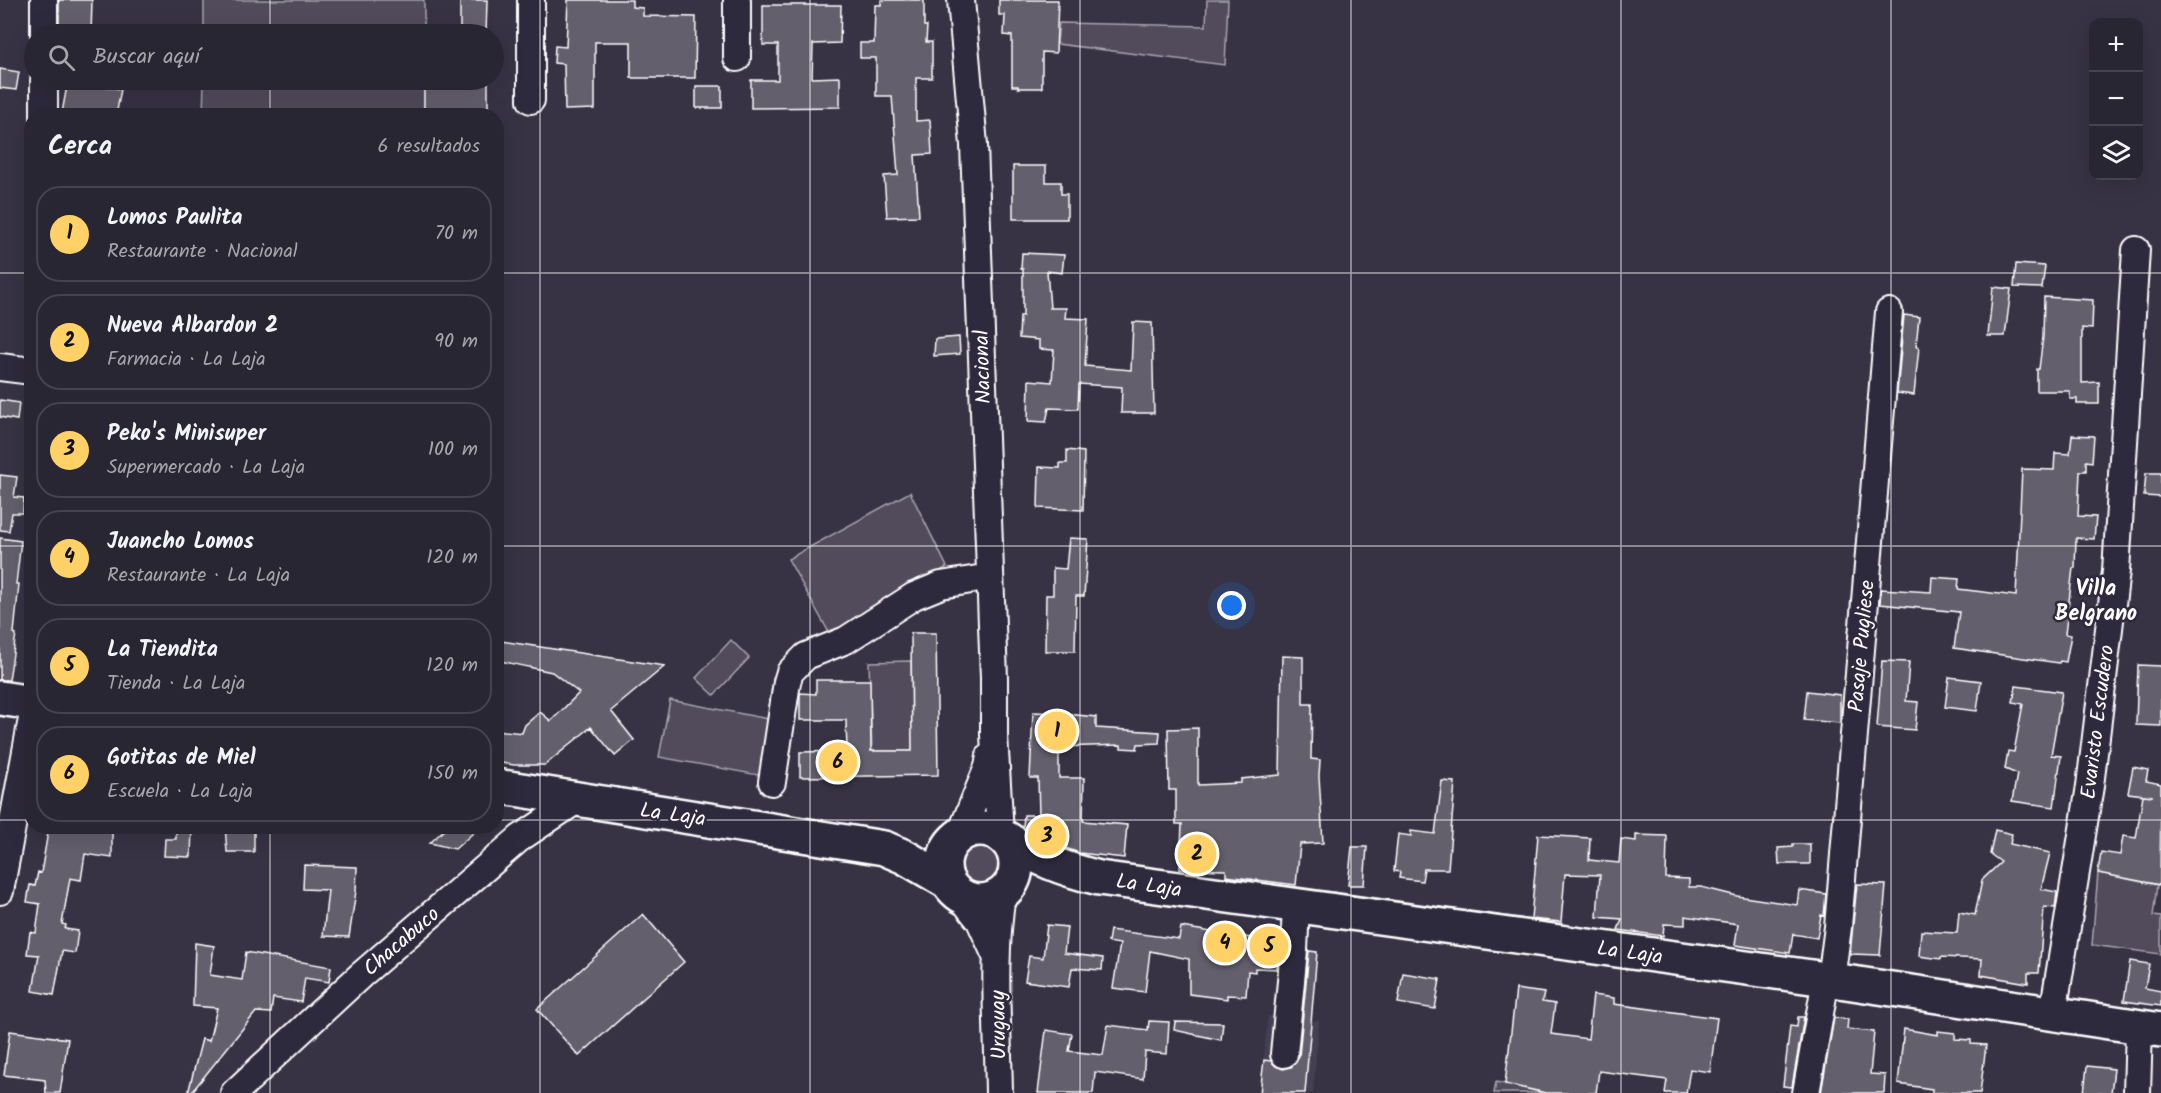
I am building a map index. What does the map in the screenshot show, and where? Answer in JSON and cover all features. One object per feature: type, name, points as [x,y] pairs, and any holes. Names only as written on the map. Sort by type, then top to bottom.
[{"type":"main road","points":[[0,698],[24,702]]},
{"type":"main road","name":"La Laja","points":[[504,787],[884,848],[914,846],[957,835]]},
{"type":"main road","points":[[980,828],[1003,836],[1015,854],[1016,873],[1004,892],[988,901],[974,901],[953,889],[943,866],[945,851],[957,835],[980,828]]},
{"type":"main road","name":"La Laja","points":[[1003,836],[1030,855],[1051,864],[1099,878],[1828,979],[2150,1029]]},
{"type":"main road","name":"La Laja","points":[[884,848],[905,857],[953,889]]},
{"type":"main road","name":"La Laja","points":[[1004,892],[1031,882],[1099,878]]},
{"type":"street","points":[[44,0],[44,24]]},
{"type":"street","points":[[531,0],[531,100]]},
{"type":"street","points":[[737,0],[737,58]]},
{"type":"street","name":"Nacional","points":[[961,0],[974,146],[994,678],[994,735],[1003,836]]},
{"type":"street","points":[[44,90],[44,108]]},
{"type":"street","name":"Evaristo Escudero","points":[[2053,1013],[2090,786],[2116,571],[2136,250]]},
{"type":"street","name":"Pasaje Pugliese","points":[[1806,1093],[1839,927],[1889,312]]},
{"type":"street","points":[[0,367],[24,370]]},
{"type":"street","points":[[772,782],[787,682],[796,664],[806,656],[846,640],[914,596],[941,585],[990,577]]},
{"type":"street","name":"Nacional","points":[[957,835],[988,767],[994,735]]},
{"type":"street","points":[[0,891],[24,761]]},
{"type":"street","name":"Chacabuco","points":[[234,1093],[361,975],[520,838],[577,800]]},
{"type":"street","name":"Uruguay","points":[[953,889],[980,921],[997,957]]},
{"type":"street","name":"Uruguay","points":[[999,1093],[997,957],[999,915],[1004,892]]},
{"type":"street","points":[[1284,1054],[1296,906]]},
{"type":"street","points":[[2137,1093],[2150,1029]]},
{"type":"shaded area","points":[[204,0],[424,0],[424,24],[204,24]]},
{"type":"shaded area","points":[[1207,0],[1228,0],[1225,65],[1057,44],[1059,23],[1206,26]]},
{"type":"shaded area","points":[[204,90],[424,90],[424,108],[203,108]]},
{"type":"shaded area","points":[[910,492],[947,567],[831,636],[788,559]]},
{"type":"shaded area","points":[[731,640],[749,658],[714,695],[696,678]]},
{"type":"shaded area","points":[[911,661],[912,751],[872,751],[869,662]]},
{"type":"shaded area","points":[[670,700],[779,721],[769,777],[659,757]]},
{"type":"shaded area","points":[[980,842],[996,850],[1008,869],[1010,875],[997,891],[979,890],[972,886],[966,881],[959,867],[959,849],[970,843]]},
{"type":"shaded area","points":[[2098,873],[2157,885],[2153,916],[2161,917],[2161,954],[2092,945]]},
{"type":"shaded area","points":[[1268,1016],[1319,1021],[1313,1093],[1260,1093]]},
{"type":"shaded area","points":[[1496,1082],[1546,1093],[1494,1093]]},
{"type":"building","points":[[59,0],[92,0],[91,24],[59,24]]},
{"type":"building","points":[[460,0],[487,0],[486,24],[460,24]]},
{"type":"building","points":[[568,0],[632,0],[632,7],[643,8],[643,16],[696,17],[695,78],[631,78],[631,42],[595,42],[595,109],[565,110],[564,64],[554,63],[555,46],[566,47]]},
{"type":"building","points":[[881,0],[924,0],[926,42],[932,42],[932,78],[916,78],[916,121],[930,120],[932,154],[915,155],[919,216],[887,217],[884,176],[898,175],[892,96],[876,96],[876,58],[860,58],[860,43],[874,43],[875,5],[881,5]]},
{"type":"building","points":[[999,0],[1058,0],[1056,53],[1042,52],[1042,88],[1012,86],[1012,36],[1004,35],[1005,15],[999,15]]},
{"type":"building","points":[[763,5],[841,5],[840,43],[813,44],[812,78],[840,77],[840,107],[751,108],[751,80],[778,80],[778,45],[763,45]]},
{"type":"building","points":[[0,69],[19,72],[16,90],[0,88]]},
{"type":"building","points":[[696,86],[722,86],[722,108],[696,108]]},
{"type":"building","points":[[66,90],[121,90],[117,108],[63,108]]},
{"type":"building","points":[[424,90],[488,90],[488,108],[424,108]]},
{"type":"building","points":[[1013,166],[1046,166],[1046,182],[1061,182],[1061,194],[1067,194],[1067,219],[1013,219]]},
{"type":"building","points":[[1022,253],[1064,255],[1062,273],[1047,271],[1050,308],[1066,308],[1065,318],[1088,319],[1085,366],[1131,370],[1133,322],[1152,323],[1154,413],[1121,413],[1122,387],[1079,384],[1078,409],[1049,408],[1046,422],[1028,421],[1029,380],[1052,382],[1054,350],[1039,349],[1039,340],[1019,338],[1020,316],[1023,316]]},
{"type":"building","points":[[2016,264],[2045,266],[2042,288],[2014,287]]},
{"type":"building","points":[[1993,287],[2011,289],[2005,336],[1988,336]]},
{"type":"building","points":[[2044,297],[2093,300],[2092,329],[2082,328],[2082,383],[2099,382],[2099,404],[2077,404],[2077,399],[2070,399],[2070,391],[2037,391],[2037,369],[2039,369],[2043,337]]},
{"type":"building","points":[[1904,315],[1919,317],[1916,346],[1919,347],[1914,395],[1897,393]]},
{"type":"building","points":[[959,337],[960,354],[934,356],[935,339]]},
{"type":"building","points":[[0,400],[19,403],[17,420],[0,417]]},
{"type":"building","points":[[2072,435],[2094,436],[2092,462],[2086,461],[2086,471],[2080,471],[2078,516],[2096,517],[2094,539],[2076,538],[2075,568],[2073,568],[2065,634],[2071,635],[2066,662],[2060,661],[2059,663],[1954,648],[1959,612],[1880,604],[1881,589],[1931,592],[1932,577],[1959,579],[1958,589],[2016,596],[2022,469],[2054,470],[2055,453],[2070,454]]},
{"type":"building","points":[[1067,450],[1084,452],[1083,510],[1038,508],[1039,467],[1060,468],[1060,463],[1067,463]]},
{"type":"building","points":[[2146,473],[2161,473],[2161,497],[2144,496]]},
{"type":"building","points":[[0,475],[17,477],[14,497],[24,498],[23,513],[12,513],[9,531],[0,530]]},
{"type":"building","points":[[0,538],[21,541],[16,584],[19,584],[14,633],[16,634],[9,680],[0,680]]},
{"type":"building","points":[[1069,538],[1088,539],[1084,596],[1076,596],[1075,651],[1045,651],[1046,595],[1053,595],[1053,568],[1066,569]]},
{"type":"building","points":[[911,633],[936,633],[938,775],[800,777],[800,752],[847,751],[846,720],[800,720],[800,693],[816,694],[816,680],[870,680],[871,751],[912,751]]},
{"type":"building","points":[[504,641],[665,666],[611,711],[634,740],[615,756],[591,727],[545,765],[504,763],[504,731],[522,733],[525,725],[540,712],[551,721],[579,693],[552,672],[504,662]]},
{"type":"building","points":[[1282,656],[1303,657],[1303,704],[1312,704],[1311,759],[1320,760],[1323,843],[1300,844],[1296,885],[1226,876],[1226,870],[1180,869],[1182,824],[1176,824],[1176,790],[1169,790],[1168,729],[1198,728],[1198,785],[1241,783],[1241,779],[1280,775]]},
{"type":"building","points":[[1882,661],[1909,662],[1906,701],[1918,702],[1915,730],[1877,727]]},
{"type":"building","points":[[2138,665],[2161,666],[2161,726],[2136,725]]},
{"type":"building","points":[[1949,677],[1981,681],[1977,711],[1945,707]]},
{"type":"building","points":[[2016,686],[2062,692],[2051,755],[2061,756],[2054,807],[2012,801],[2017,774],[2005,769],[2008,751],[2014,752],[2023,704],[2013,702]]},
{"type":"building","points":[[1807,691],[1840,695],[1840,723],[1804,720]]},
{"type":"building","points":[[1033,712],[1096,717],[1096,728],[1160,732],[1159,743],[1138,744],[1137,749],[1121,748],[1121,745],[1059,747],[1059,778],[1084,778],[1083,821],[1127,825],[1124,858],[1079,853],[1047,841],[1023,827],[1024,815],[1039,815],[1038,778],[1030,778]]},
{"type":"building","points":[[2133,767],[2148,770],[2146,781],[2161,784],[2160,885],[2098,873],[2101,852],[2120,855],[2123,836],[2136,838],[2143,795],[2153,796],[2128,793]]},
{"type":"building","points":[[1442,781],[1455,782],[1448,869],[1424,869],[1422,881],[1399,878],[1400,872],[1394,871],[1398,834],[1411,836],[1411,831],[1435,834]]},
{"type":"building","points":[[1995,830],[2012,834],[2010,844],[2050,853],[2041,889],[2057,892],[2055,908],[2044,907],[2039,973],[2028,973],[2028,983],[1981,975],[1982,959],[1941,957],[1941,959],[1919,956],[1921,931],[1957,933],[1959,912],[1975,915],[1982,880],[2001,862],[1990,854]]},
{"type":"building","points":[[48,834],[112,834],[112,858],[85,854],[81,880],[70,878],[62,924],[66,925],[65,929],[78,931],[75,953],[62,951],[54,995],[33,991],[39,955],[27,954],[30,932],[36,933],[40,904],[27,902],[30,885],[35,886],[38,872],[41,873]]},
{"type":"building","points":[[176,834],[192,834],[191,857],[164,856],[165,839],[176,839]]},
{"type":"building","points":[[226,834],[254,834],[254,852],[227,852]]},
{"type":"building","points":[[440,834],[472,834],[455,849],[430,843]]},
{"type":"building","points":[[1538,835],[1590,838],[1589,860],[1619,863],[1621,839],[1636,841],[1636,835],[1667,836],[1666,878],[1689,879],[1689,887],[1701,887],[1737,896],[1797,905],[1799,890],[1826,894],[1824,916],[1821,915],[1817,938],[1793,934],[1790,953],[1735,945],[1738,924],[1685,916],[1685,925],[1664,924],[1663,936],[1618,930],[1622,919],[1597,917],[1600,875],[1565,874],[1561,922],[1531,919]]},
{"type":"building","points":[[1793,844],[1810,844],[1810,864],[1779,864],[1778,848],[1793,847]]},
{"type":"building","points":[[1352,847],[1367,847],[1364,885],[1348,885]]},
{"type":"building","points":[[304,865],[357,867],[349,937],[323,936],[328,890],[303,889]]},
{"type":"building","points":[[1857,884],[1886,885],[1880,955],[1850,954]]},
{"type":"building","points":[[643,914],[684,962],[579,1056],[537,1009]]},
{"type":"building","points":[[1047,925],[1067,927],[1064,953],[1103,958],[1102,970],[1072,968],[1069,987],[1025,981],[1029,956],[1043,958]]},
{"type":"building","points":[[1181,927],[1277,941],[1276,944],[1279,944],[1277,969],[1255,968],[1255,972],[1248,971],[1246,996],[1227,995],[1227,999],[1189,994],[1189,959],[1150,951],[1145,992],[1113,988],[1120,944],[1108,942],[1110,930],[1179,939]]},
{"type":"building","points":[[195,943],[214,946],[210,975],[242,980],[246,952],[331,967],[329,982],[305,978],[301,1002],[273,998],[271,1013],[256,1012],[191,1093],[188,1093],[202,1039],[209,1041],[217,1008],[193,1006]]},
{"type":"building","points":[[1309,951],[1317,952],[1305,1093],[1260,1093],[1264,1060],[1271,1061],[1283,1069],[1291,1067],[1299,1056]]},
{"type":"building","points":[[2130,961],[2149,964],[2145,988],[2161,991],[2161,1006],[2124,1001]]},
{"type":"building","points":[[1403,973],[1440,979],[1435,1009],[1398,1003]]},
{"type":"building","points":[[1516,989],[1544,993],[1542,1002],[1555,1004],[1551,1034],[1588,1039],[1593,995],[1614,998],[1614,1004],[1717,1018],[1710,1072],[1690,1069],[1686,1093],[1665,1093],[1667,1080],[1599,1071],[1596,1093],[1546,1093],[1505,1084]]},
{"type":"building","points":[[1798,1017],[1804,1017],[1792,1087],[1783,1086],[1790,1026],[1797,1027]]},
{"type":"building","points":[[1834,1018],[1848,1019],[1847,1029],[1874,1032],[1870,1074],[1885,1075],[1884,1093],[1821,1093]]},
{"type":"building","points":[[1149,1021],[1169,1022],[1167,1054],[1145,1052],[1143,1079],[1095,1072],[1093,1093],[1038,1093],[1046,1030],[1072,1034],[1069,1051],[1103,1055],[1108,1025],[1148,1030]]},
{"type":"building","points":[[1175,1022],[1223,1023],[1221,1040],[1174,1030]]},
{"type":"building","points":[[1904,1029],[1938,1035],[1938,1031],[1955,1033],[1955,1039],[1971,1040],[1971,1044],[1986,1045],[1980,1093],[1932,1093],[1932,1089],[1898,1084]]},
{"type":"building","points":[[10,1031],[68,1039],[60,1093],[46,1093],[45,1080],[4,1075]]},
{"type":"building","points":[[2087,1066],[2114,1069],[2111,1093],[2084,1093]]},
{"type":"place","name":"Lomos Paulita","points":[[1057,731]]},
{"type":"place","name":"Gotitas de Miel","points":[[838,762]]},
{"type":"place","name":"Peko's Minisuper","points":[[1047,836]]},
{"type":"place","name":"Nueva Albardon 2","points":[[1197,854]]},
{"type":"place","name":"Juancho Lomos","points":[[1225,943]]},
{"type":"place","name":"La Tiendita","points":[[1269,946]]},
{"type":"district","name":"Villa Belgrano","points":[[2096,600]]}]
